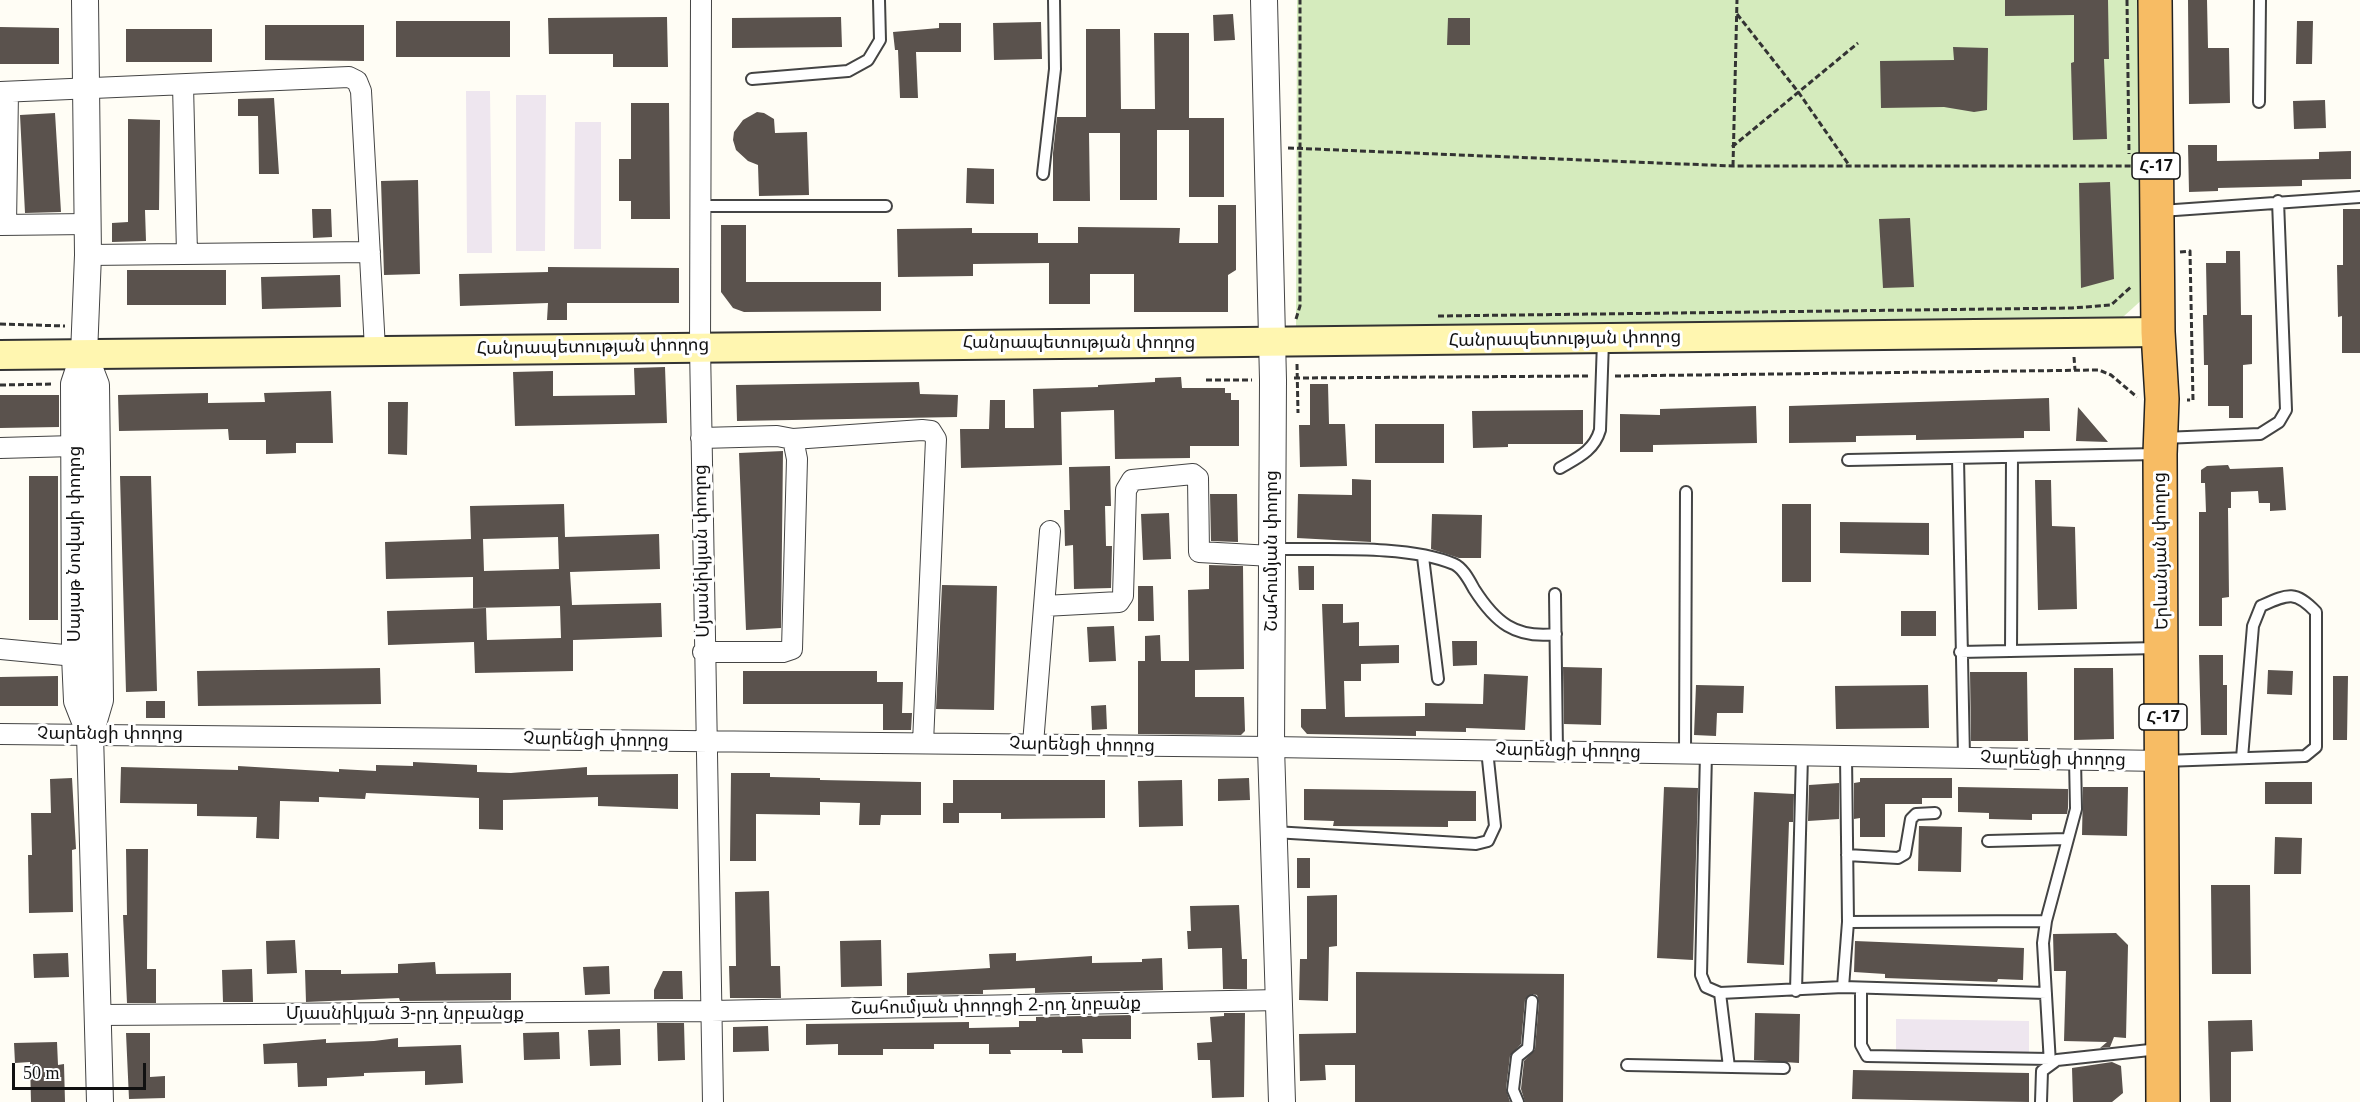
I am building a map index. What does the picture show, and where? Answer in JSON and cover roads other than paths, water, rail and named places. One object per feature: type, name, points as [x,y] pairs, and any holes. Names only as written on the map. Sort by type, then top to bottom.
[{"type":"highway","name":"Երևանյան փողոց","points":[[2155,0],[2138,170],[2157,212],[2158,332],[2162,399],[2163,1102]]},
{"type":"main road","name":"Հանրապետության փողոց","points":[[0,356],[85,341],[375,349],[700,346],[1289,328],[1603,338],[2158,332]]},
{"type":"street","name":"Սայաթ Նովայի փողոց","points":[[85,0],[88,255],[85,341],[74,384],[74,446],[100,700],[90,734],[100,1102]]},
{"type":"street","name":"Մյասնիկյան փողոց","points":[[701,0],[701,438],[713,1102]]},
{"type":"street","name":"Շահումյան փողոց","points":[[1264,0],[1268,147],[1289,328],[1272,552],[1271,747],[1282,1102]]},
{"type":"street","points":[[88,224],[3,225],[4,92],[349,77],[357,81],[361,92],[375,349]]},
{"type":"street","points":[[183,85],[188,254]]},
{"type":"street","points":[[88,255],[370,252]]},
{"type":"street","name":"Սայաթ Նովայի փողոց","points":[[85,341],[96,385],[86,552],[75,656],[77,701],[90,734]]},
{"type":"street","points":[[701,438],[777,436],[794,439],[931,431],[936,438],[922,743]]},
{"type":"street","points":[[704,652],[783,652],[792,649],[797,459],[794,439]]},
{"type":"street","points":[[0,448],[74,446]]},
{"type":"street","points":[[1044,606],[1119,602],[1123,596],[1126,490],[1132,480],[1140,478],[1193,474],[1198,478],[1199,552],[1272,552]]},
{"type":"street","points":[[1033,744],[1050,531]]},
{"type":"street","points":[[0,649],[75,656]]},
{"type":"street","name":"Չարենցի փողոց","points":[[0,734],[1033,744],[2163,761]]},
{"type":"street","name":"Շահումյան փողոցի 2-րդ նրբանք","points":[[711,1011],[1280,1000]]},
{"type":"street","name":"Մյասնիկյան 3-րդ նրբանցք","points":[[98,1015],[711,1011]]},
{"type":"lane","points":[[752,79],[848,71],[868,60],[880,40],[879,0]]},
{"type":"lane","points":[[1043,174],[1049,106],[1056,69],[1054,0]]},
{"type":"lane","points":[[2259,102],[2260,0]]},
{"type":"lane","points":[[2157,212],[2278,201],[2360,197]]},
{"type":"lane","points":[[1848,460],[2012,457],[2161,446],[2260,434],[2279,422],[2286,410],[2278,201]]},
{"type":"lane","points":[[700,206],[886,206]]},
{"type":"lane","points":[[1560,468],[1591,449],[1597,441],[1600,430],[1603,338]]},
{"type":"lane","points":[[2011,651],[2012,457]]},
{"type":"lane","points":[[1958,458],[1960,652],[1964,757]]},
{"type":"lane","points":[[1685,753],[1686,492]]},
{"type":"lane","points":[[1272,552],[1409,553],[1456,565],[1466,576],[1486,608],[1510,627],[1534,637],[1556,634]]},
{"type":"lane","points":[[1424,557],[1438,679]]},
{"type":"lane","points":[[1555,594],[1557,751]]},
{"type":"lane","points":[[2163,761],[2305,756],[2316,747],[2316,612],[2302,597],[2285,595],[2261,606],[2253,626],[2242,758]]},
{"type":"lane","points":[[1960,652],[2162,648]]},
{"type":"lane","points":[[1274,832],[1476,844],[1488,841],[1495,826],[1487,750]]},
{"type":"lane","points":[[1706,753],[1701,975],[1706,987],[1720,993],[1844,987],[2046,993]]},
{"type":"lane","points":[[1796,991],[1802,755]]},
{"type":"lane","points":[[1844,987],[1848,922],[1846,756]]},
{"type":"lane","points":[[2041,1102],[2042,1071],[2050,1061],[2043,943],[2046,921],[2076,810],[2075,759]]},
{"type":"lane","points":[[1847,855],[1898,858],[1905,854],[1911,819],[1916,814],[1935,813]]},
{"type":"lane","points":[[1988,840],[2067,839]]},
{"type":"lane","points":[[1848,922],[2046,921]]},
{"type":"lane","points":[[1861,988],[1861,1045],[1867,1056],[2050,1061],[2163,1048]]},
{"type":"lane","points":[[1720,993],[1729,1067]]},
{"type":"lane","points":[[1518,1102],[1513,1090],[1517,1057],[1528,1048],[1532,1001]]},
{"type":"lane","points":[[1627,1065],[1784,1068]]}]
